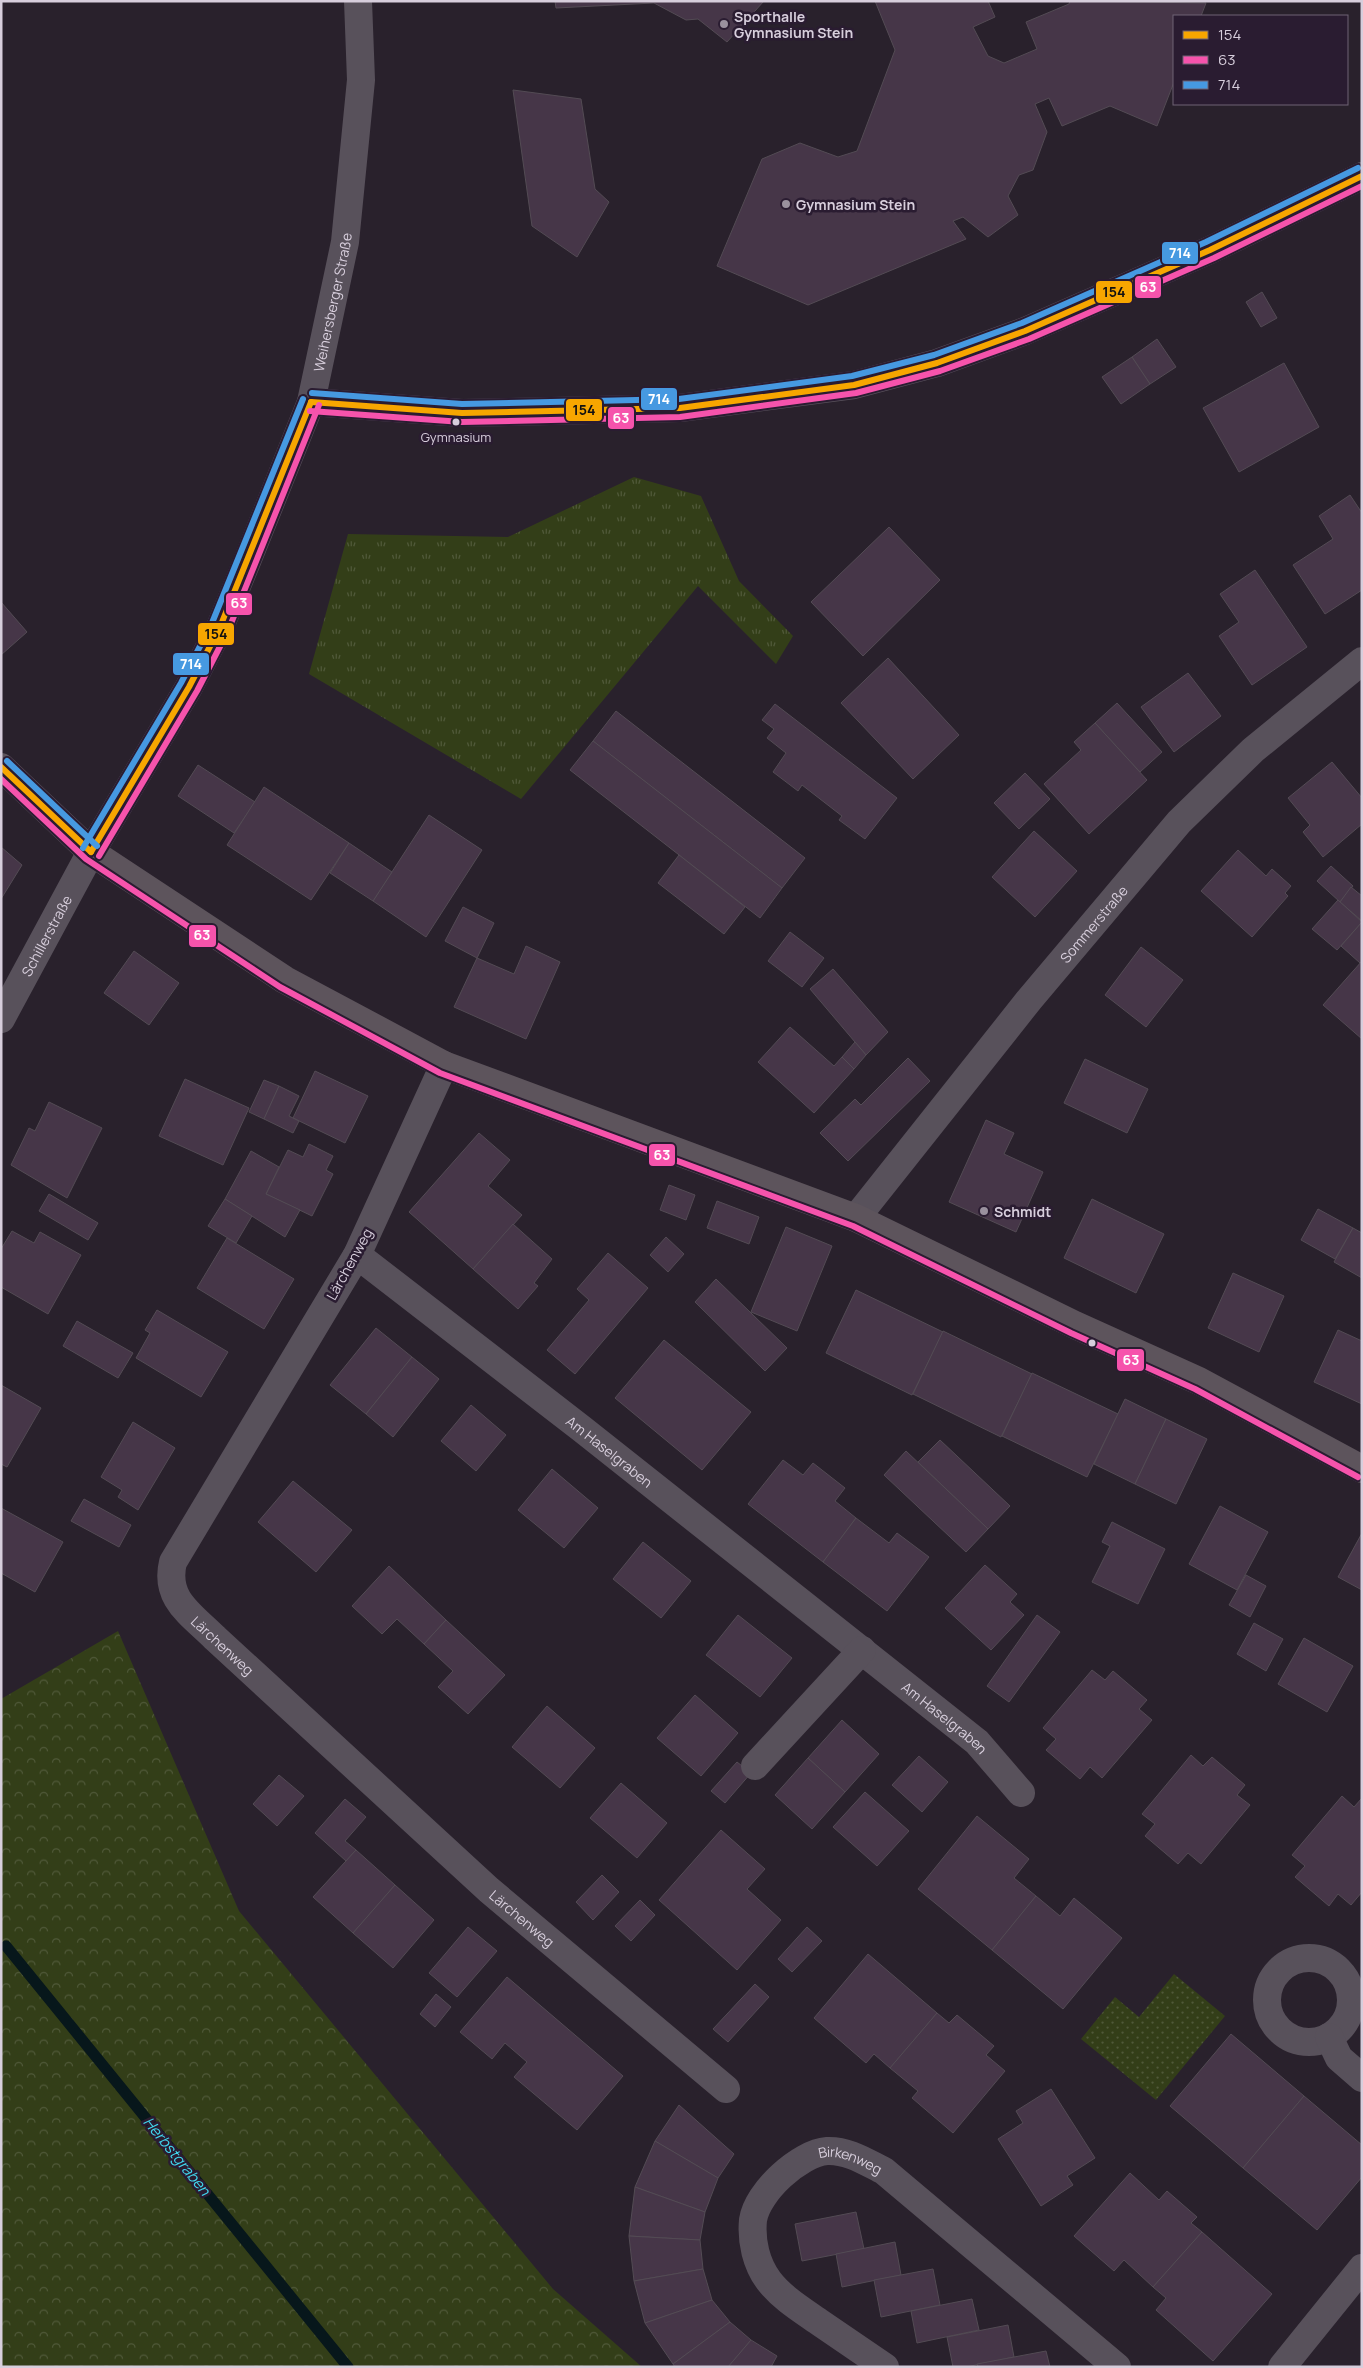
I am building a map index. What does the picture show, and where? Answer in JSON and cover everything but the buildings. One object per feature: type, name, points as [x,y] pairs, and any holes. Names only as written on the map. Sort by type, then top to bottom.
[{"type":"street","name":"Weihersberger Straße","points":[[91,852],[190,687],[220,627],[311,402],[345,242],[361,80],[358,1]]},
{"type":"street","points":[[311,402],[462,413],[680,408],[854,385],[937,363],[1025,331],[1210,250],[1362,176]]},
{"type":"street","name":"Sommerstraße","points":[[856,1218],[1029,1000],[1179,822],[1253,750],[1362,662]]},
{"type":"street","points":[[1,767],[91,852],[285,980],[444,1065],[856,1218],[1075,1325],[1199,1381],[1362,1469]]},
{"type":"street","name":"Schillerstraße","points":[[1,1019],[91,852]]},
{"type":"street","name":"Lärchenweg","points":[[444,1065],[356,1255],[173,1562],[170,1575],[172,1592],[181,1604],[215,1638],[489,1890],[726,2089]]},
{"type":"street","name":"Am Haselgraben","points":[[356,1255],[582,1429],[977,1742],[1020,1793]]},
{"type":"street","points":[[755,1766],[862,1650]]},
{"type":"street","points":[[1328,2037],[1338,2058],[1362,2078]]},
{"type":"street","name":"Birkenweg","points":[[885,2367],[792,2303],[769,2282],[756,2257],[753,2218],[765,2193],[787,2170],[813,2153],[829,2151],[851,2154],[884,2171],[1117,2367]]},
{"type":"street","points":[[1282,2367],[1362,2268]]},
{"type":"green space","points":[[634,477],[701,496],[739,581],[793,636],[776,664],[698,586],[521,799],[309,674],[348,534],[508,537]]},
{"type":"green space","points":[[118,1631],[239,1911],[553,2289],[642,2367],[1,2367],[1,1699]]},
{"type":"green space","points":[[1174,1974],[1225,2016],[1156,2100],[1081,2039],[1115,1997],[1139,2017]]},
{"type":"waterway","name":"Herbstgraben","points":[[6,1946],[348,2367]]},
{"type":"transit line","name":"714","points":[[312,393],[462,404],[679,399],[852,376],[934,355],[1022,323],[1206,242],[1358,168]]},
{"type":"transit line","name":"154","points":[[311,402],[462,413],[680,408],[854,385],[937,363],[1025,331],[1210,250],[1362,176]]},
{"type":"transit line","name":"63","points":[[310,411],[462,422],[680,417],[856,393],[940,371],[1029,339],[1214,258],[1362,186]]},
{"type":"transit line","name":"714","points":[[83,848],[181,683],[212,623],[303,399]]},
{"type":"transit line","name":"154","points":[[91,852],[189,687],[220,627],[311,402]]},
{"type":"transit line","name":"63","points":[[99,856],[197,691],[228,631],[319,405]]},
{"type":"transit line","name":"714","points":[[7,761],[97,846]]},
{"type":"transit line","name":"154","points":[[1,767],[91,852]]},
{"type":"transit line","name":"63","points":[[1,779],[86,859],[280,987],[440,1073],[853,1226],[1071,1333],[1195,1389],[1358,1477]]},
{"type":"place","name":"Sporthalle Gymnasium Stein","points":[[724,24]]},
{"type":"place","name":"Gymnasium Stein","points":[[786,204]]},
{"type":"place","name":"Gymnasium","points":[[456,422]]},
{"type":"place","name":"Schmidt","points":[[984,1211]]}]
